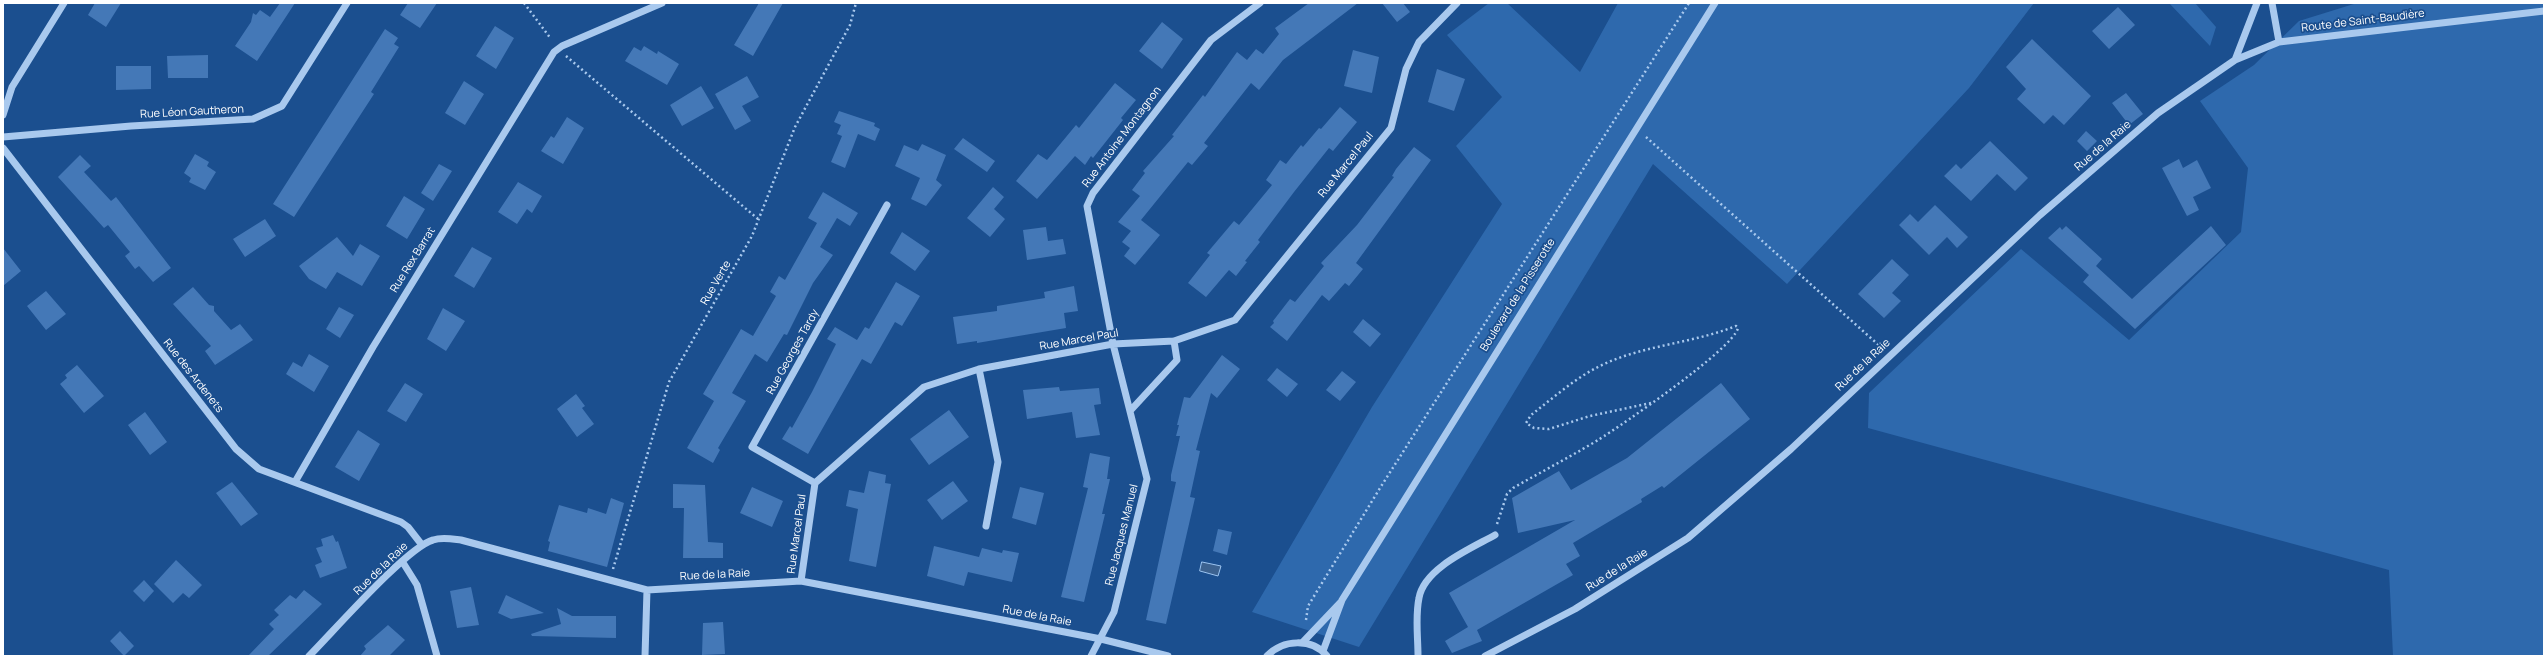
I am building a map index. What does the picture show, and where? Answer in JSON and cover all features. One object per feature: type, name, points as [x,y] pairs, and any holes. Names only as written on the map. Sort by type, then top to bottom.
[{"type":"street","points":[[3,115],[12,88],[64,3]]},
{"type":"street","name":"Rue Léon Gautheron","points":[[3,137],[131,126],[253,119],[282,106],[347,3]]},
{"type":"street","points":[[556,50],[662,3]]},
{"type":"street","name":"Rue Antoine Montagnon","points":[[1113,344],[1087,206],[1093,193],[1211,40],[1260,3]]},
{"type":"street","name":"Rue Marcel Paul","points":[[801,581],[815,483],[924,387],[979,369],[1113,344],[1174,341],[1235,320],[1391,128],[1406,70],[1419,42],[1457,3]]},
{"type":"street","name":"Boulevard de la Pisserotte","points":[[1302,643],[1342,600],[1715,3]]},
{"type":"street","points":[[2235,60],[2257,3]]},
{"type":"street","points":[[2272,3],[2279,42]]},
{"type":"street","name":"Route de Saint-Baudière","points":[[2235,60],[2279,42],[2544,12]]},
{"type":"street","name":"Rue Rex Barrat","points":[[295,482],[373,348],[556,50]]},
{"type":"street","name":"Rue de la Raie","points":[[1485,656],[1575,609],[1688,538],[1791,449],[2040,215],[2158,113],[2235,60]]},
{"type":"street","name":"Rue des Ardenets","points":[[3,148],[236,449],[259,469],[401,522],[408,527],[422,545]]},
{"type":"street","name":"Rue Georges Tardy","points":[[815,483],[752,447],[887,205]]},
{"type":"street","points":[[1130,410],[1177,360],[1174,341]]},
{"type":"street","name":"Rue Jacques Manuel","points":[[1091,656],[1114,612],[1147,479],[1113,344]]},
{"type":"street","points":[[979,369],[998,462],[986,526]]},
{"type":"street","points":[[1418,656],[1416,614],[1419,595],[1431,576],[1444,564],[1496,535]]},
{"type":"street","name":"Rue de la Raie","points":[[309,656],[402,561],[422,545],[433,540],[461,540],[647,590],[801,581],[1101,639],[1168,656]]},
{"type":"street","points":[[402,561],[417,585],[437,656]]},
{"type":"street","points":[[645,656],[647,590]]},
{"type":"street","name":"Boulevard de la Pisserotte","points":[[1325,654],[1342,600]]},
{"type":"street","points":[[1267,656],[1272,651],[1286,644],[1302,643],[1325,654]]},
{"type":"path","points":[[524,3],[556,50],[758,219]]},
{"type":"path","name":"Rue Verte","points":[[610,580],[669,382],[752,236],[795,127],[850,25],[856,3]]},
{"type":"path","points":[[1302,643],[1308,606],[1380,488],[1689,3]]},
{"type":"path","points":[[1636,128],[1890,355]]},
{"type":"path","points":[[1496,535],[1499,516],[1507,494],[1513,488],[1599,439],[1651,403],[1715,355],[1737,334],[1738,328],[1736,326],[1716,334],[1638,352],[1597,367],[1531,415],[1526,423],[1534,428],[1549,429],[1590,416],[1651,403]]},
{"type":"shaded area","points":[[1489,3],[1507,3],[1580,72],[1618,3],[2034,3],[1969,88],[1787,284],[1653,164],[1359,647],[1252,612],[1372,407],[1502,204],[1456,146],[1502,97],[1447,35]]},
{"type":"shaded area","points":[[2169,3],[2195,3],[2216,27],[2210,46]]},
{"type":"shaded area","points":[[2357,3],[2544,3],[2544,656],[2393,656],[2389,570],[1868,428],[1869,393],[2021,249],[2129,340],[2241,232],[2248,168],[2200,101],[2254,65],[2299,21]]},
{"type":"shaded area","points":[[1202,562],[1221,566],[1218,576],[1200,571]]},
{"type":"building","points":[[95,3],[121,3],[106,27],[88,15]]},
{"type":"building","points":[[280,3],[295,3],[257,61],[235,46],[251,22],[253,13],[256,15],[260,10],[270,17]]},
{"type":"building","points":[[408,3],[437,3],[420,28],[400,15]]},
{"type":"building","points":[[759,3],[783,3],[753,56],[734,45]]},
{"type":"building","points":[[1309,3],[1358,3],[1283,60],[1259,90],[1251,83],[1204,143],[1208,146],[1192,165],[1188,162],[1141,220],[1160,235],[1135,265],[1124,256],[1130,248],[1122,242],[1131,231],[1118,222],[1140,196],[1132,190],[1145,173],[1143,171],[1174,136],[1172,135],[1203,95],[1205,97],[1237,52],[1247,60],[1256,49],[1263,54],[1279,34],[1275,28]]},
{"type":"building","points":[[1382,3],[1403,3],[1410,12],[1397,22]]},
{"type":"building","points":[[2118,7],[2135,25],[2109,49],[2092,31]]},
{"type":"building","points":[[1162,22],[1183,39],[1162,69],[1139,51]]},
{"type":"building","points":[[495,26],[514,38],[496,69],[476,56]]},
{"type":"building","points":[[385,29],[398,38],[394,44],[399,47],[371,92],[374,94],[294,217],[273,204]]},
{"type":"building","points":[[2032,39],[2091,96],[2064,125],[2053,115],[2044,124],[2017,99],[2026,89],[2006,67]]},
{"type":"building","points":[[644,46],[657,54],[658,51],[679,64],[667,85],[625,61],[634,47],[641,51]]},
{"type":"building","points":[[1353,50],[1379,57],[1372,93],[1344,86]]},
{"type":"building","points":[[208,55],[208,78],[168,78],[167,56]]},
{"type":"building","points":[[116,66],[151,66],[151,89],[116,90]]},
{"type":"building","points":[[1437,69],[1465,79],[1454,111],[1428,102]]},
{"type":"building","points":[[747,76],[759,97],[742,106],[751,121],[735,130],[715,94]]},
{"type":"building","points":[[464,81],[484,94],[465,125],[445,113]]},
{"type":"building","points":[[1115,83],[1136,100],[1121,118],[1123,120],[1093,158],[1091,156],[1085,165],[1075,156],[1037,199],[1016,181],[1038,154],[1047,160],[1076,125],[1079,128]]},
{"type":"building","points":[[701,86],[714,108],[682,126],[670,105]]},
{"type":"building","points":[[2126,93],[2143,114],[2129,125],[2112,103]]},
{"type":"building","points":[[1340,107],[1357,122],[1333,151],[1329,148],[1294,192],[1258,240],[1260,242],[1245,261],[1247,262],[1236,276],[1229,270],[1206,297],[1188,283],[1210,255],[1207,253],[1234,221],[1239,225],[1272,185],[1266,180],[1280,160],[1286,164],[1301,145],[1303,147]]},
{"type":"building","points":[[839,111],[875,123],[874,126],[880,129],[875,141],[858,134],[845,168],[831,162],[842,136],[837,134],[841,125],[834,122]]},
{"type":"building","points":[[567,117],[584,128],[563,164],[541,151],[551,136],[554,138]]},
{"type":"building","points":[[2086,131],[2097,141],[2087,151],[2077,141]]},
{"type":"building","points":[[963,138],[995,161],[987,172],[954,149]]},
{"type":"building","points":[[1990,141],[2028,178],[2015,191],[1997,174],[1971,201],[1944,176],[1956,164],[1961,169]]},
{"type":"building","points":[[922,144],[946,155],[936,180],[942,185],[926,206],[911,199],[920,178],[895,166],[904,145],[918,151]]},
{"type":"building","points":[[1414,147],[1431,160],[1356,263],[1363,269],[1349,286],[1345,283],[1329,301],[1322,295],[1287,341],[1270,327],[1274,323],[1273,321],[1290,299],[1295,302],[1324,266],[1321,263],[1357,225],[1394,177],[1392,176],[1396,169]]},
{"type":"building","points":[[195,154],[209,162],[207,166],[216,172],[205,190],[189,182],[191,178],[184,173]]},
{"type":"building","points":[[80,155],[91,166],[84,172],[111,201],[116,197],[171,268],[153,282],[139,266],[135,269],[125,256],[130,252],[108,225],[104,228],[58,177]]},
{"type":"building","points":[[2179,159],[2183,168],[2197,160],[2211,188],[2193,197],[2199,210],[2187,216],[2162,168]]},
{"type":"building","points":[[439,164],[452,171],[433,201],[421,193]]},
{"type":"building","points":[[518,182],[542,196],[532,213],[527,209],[517,224],[498,212]]},
{"type":"building","points":[[993,187],[1004,197],[994,209],[1005,219],[990,237],[967,218]]},
{"type":"building","points":[[823,192],[858,213],[850,226],[837,218],[820,247],[833,255],[813,283],[787,335],[784,334],[767,362],[755,354],[732,393],[746,401],[718,448],[720,450],[713,463],[687,448],[714,401],[703,394],[741,329],[753,336],[776,296],[770,292],[779,276],[785,280],[817,223],[808,218]]},
{"type":"building","points":[[404,196],[425,209],[407,239],[386,226]]},
{"type":"building","points":[[1935,205],[1968,237],[1957,248],[1947,237],[1929,255],[1899,225],[1910,214],[1918,222]]},
{"type":"building","points":[[265,219],[276,236],[245,257],[233,239]]},
{"type":"building","points":[[2066,226],[2102,259],[2096,266],[2132,299],[2211,226],[2226,245],[2135,329],[2083,282],[2089,275],[2048,238],[2060,227],[2062,230]]},
{"type":"building","points":[[1046,227],[1048,241],[1063,239],[1066,254],[1027,260],[1023,230]]},
{"type":"building","points":[[902,232],[930,251],[915,271],[890,253]]},
{"type":"building","points":[[337,237],[353,256],[360,244],[380,256],[362,286],[337,272],[326,289],[309,279],[299,266]]},
{"type":"building","points":[[472,247],[492,258],[474,288],[454,276]]},
{"type":"building","points":[[3,248],[21,271],[3,286]]},
{"type":"building","points":[[1892,259],[1909,275],[1892,293],[1901,301],[1884,318],[1858,294]]},
{"type":"building","points":[[896,282],[920,296],[902,326],[895,322],[871,364],[862,359],[808,454],[782,439],[790,426],[792,428],[836,344],[827,339],[835,327],[857,340],[865,327],[869,329]]},
{"type":"building","points":[[1074,286],[1078,311],[1064,313],[1066,328],[977,343],[977,341],[957,344],[953,317],[997,311],[997,306],[1045,298],[1044,292]]},
{"type":"building","points":[[193,287],[209,305],[214,306],[214,311],[231,330],[240,324],[253,340],[215,365],[205,351],[211,346],[173,304]]},
{"type":"building","points":[[46,291],[66,314],[46,330],[27,306]]},
{"type":"building","points":[[339,307],[354,315],[340,338],[326,329]]},
{"type":"building","points":[[443,308],[465,321],[446,351],[427,339]]},
{"type":"building","points":[[1363,319],[1381,334],[1370,347],[1353,332]]},
{"type":"building","points":[[309,354],[329,366],[314,392],[286,374],[293,362],[302,367]]},
{"type":"building","points":[[1222,355],[1240,369],[1217,398],[1211,393],[1196,450],[1200,451],[1190,497],[1195,498],[1166,624],[1146,620],[1176,482],[1171,481],[1171,475],[1180,436],[1176,436],[1179,425],[1177,425],[1184,397],[1190,398]]},
{"type":"building","points":[[77,365],[104,396],[84,413],[60,384],[67,378],[65,375]]},
{"type":"building","points":[[1277,368],[1298,384],[1287,397],[1267,380]]},
{"type":"building","points":[[1342,371],[1356,382],[1340,401],[1326,390]]},
{"type":"building","points":[[405,383],[423,394],[406,422],[387,411]]},
{"type":"building","points":[[1721,383],[1750,419],[1664,488],[1662,486],[1641,499],[1642,502],[1573,543],[1580,556],[1566,564],[1573,575],[1477,630],[1482,641],[1452,653],[1445,641],[1468,627],[1449,593],[1575,520],[1518,533],[1512,498],[1559,471],[1571,490],[1627,458]]},
{"type":"building","points":[[1059,387],[1060,391],[1099,388],[1101,404],[1094,405],[1100,435],[1076,438],[1072,412],[1027,419],[1023,390]]},
{"type":"building","points":[[576,394],[585,406],[582,408],[594,424],[577,437],[557,409]]},
{"type":"building","points":[[949,410],[969,437],[929,465],[910,439]]},
{"type":"building","points":[[145,412],[167,442],[150,455],[128,425]]},
{"type":"building","points":[[358,430],[380,444],[359,481],[335,467]]},
{"type":"building","points":[[1090,453],[1110,457],[1107,479],[1110,479],[1102,514],[1105,514],[1084,602],[1061,597],[1088,488],[1083,487]]},
{"type":"building","points":[[869,471],[886,475],[885,483],[891,484],[876,567],[849,561],[858,509],[846,506],[849,490],[864,493]]},
{"type":"building","points":[[953,481],[968,501],[942,520],[927,500]]},
{"type":"building","points":[[232,482],[258,514],[241,526],[216,493]]},
{"type":"building","points":[[673,484],[705,485],[708,542],[723,543],[723,558],[683,558],[684,508],[673,508]]},
{"type":"building","points":[[752,487],[783,501],[772,527],[740,513]]},
{"type":"building","points":[[1020,487],[1044,493],[1036,525],[1012,518]]},
{"type":"building","points":[[611,498],[624,503],[607,567],[548,551],[550,542],[548,541],[559,505],[587,513],[588,508],[606,514]]},
{"type":"building","points":[[1218,529],[1232,532],[1227,555],[1213,551]]},
{"type":"building","points":[[333,535],[336,542],[338,541],[347,568],[320,578],[315,565],[322,562],[316,548],[323,546],[321,539]]},
{"type":"building","points":[[934,546],[979,557],[982,548],[1002,553],[1003,550],[1019,553],[1012,582],[968,572],[964,586],[927,576]]},
{"type":"building","points":[[176,560],[202,585],[189,598],[183,593],[173,603],[154,584]]},
{"type":"building","points":[[144,580],[154,591],[144,602],[133,591]]},
{"type":"building","points":[[471,587],[479,625],[457,628],[450,591]]},
{"type":"building","points":[[304,590],[322,604],[268,656],[248,656],[274,629],[269,624],[279,615],[274,610],[290,595],[296,599]]},
{"type":"building","points":[[506,595],[544,613],[511,619],[498,613]]},
{"type":"building","points":[[557,608],[572,616],[616,616],[616,638],[532,636],[531,634],[561,624]]},
{"type":"building","points":[[723,622],[725,654],[702,655],[703,623]]},
{"type":"building","points":[[388,625],[405,640],[389,656],[360,656],[366,649],[364,646]]},
{"type":"building","points":[[120,631],[134,646],[124,656],[110,641]]}]
